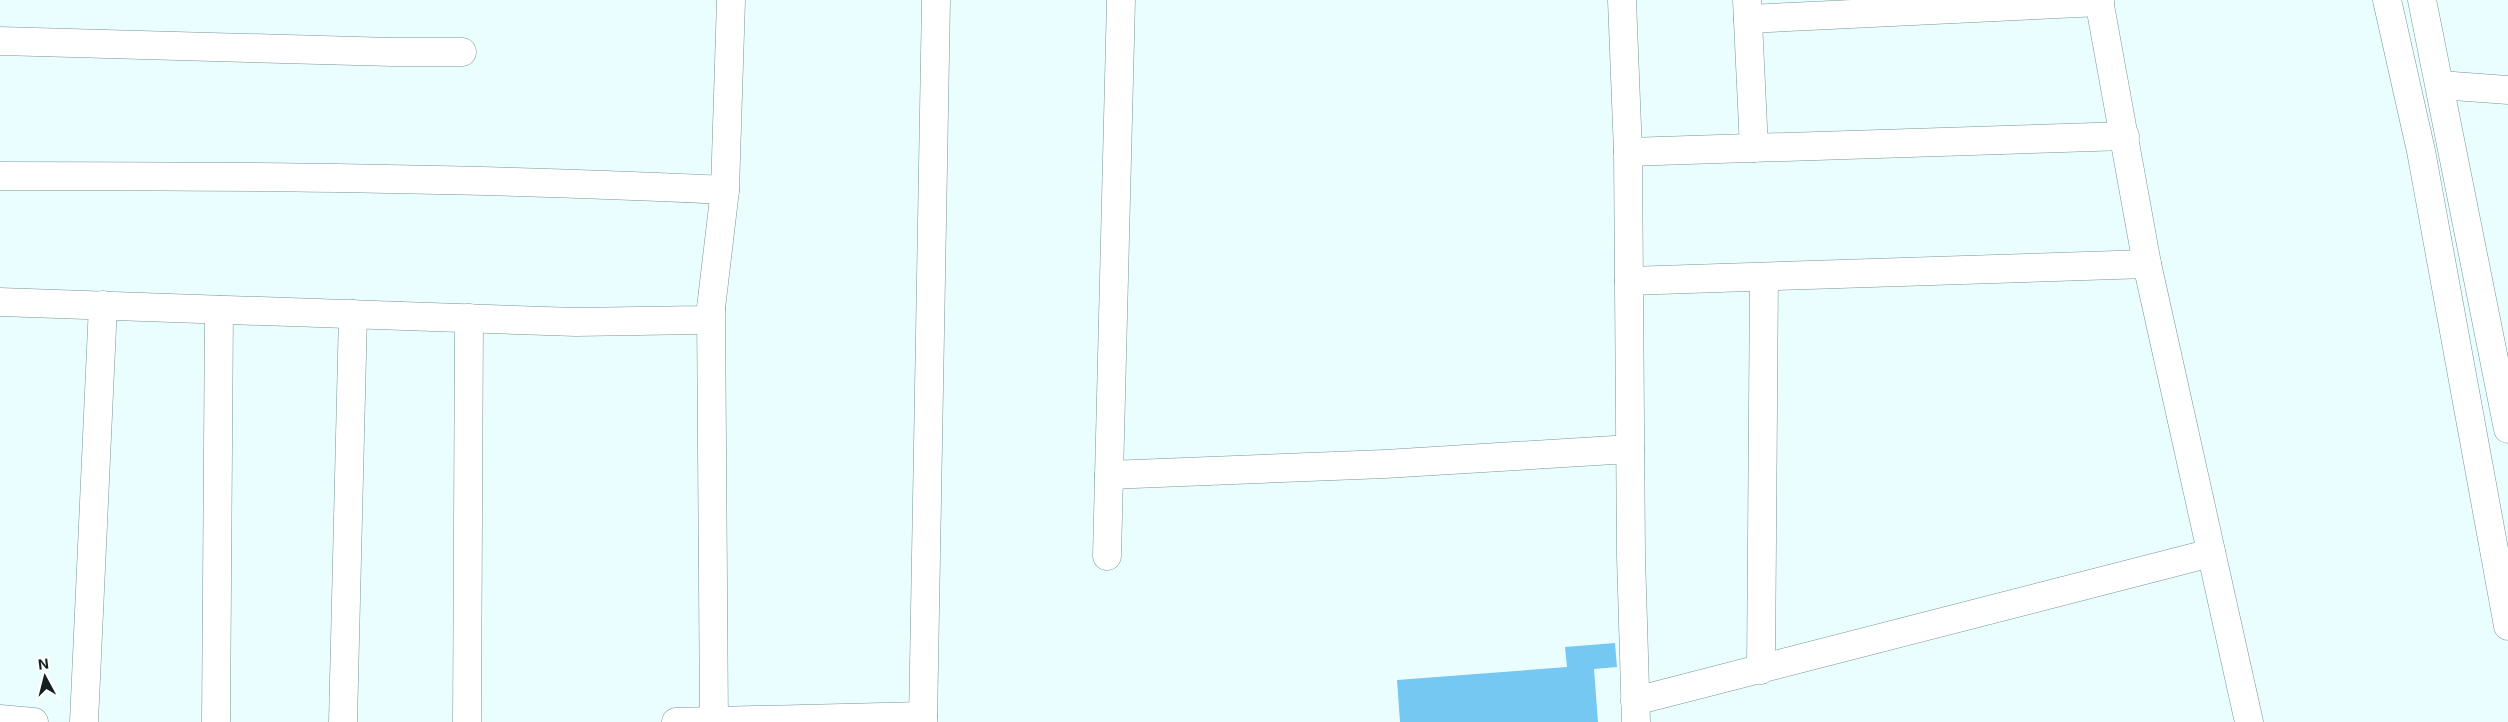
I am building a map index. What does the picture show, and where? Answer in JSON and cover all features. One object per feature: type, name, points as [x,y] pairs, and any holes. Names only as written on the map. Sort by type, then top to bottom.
[{"type":"street","points":[[714,721],[711,308],[725,190],[731,0]]},
{"type":"street","points":[[676,722],[923,719],[936,0]]},
{"type":"street","points":[[1107,556],[1121,0]]},
{"type":"street","points":[[1622,0],[1628,152],[1630,449],[1636,711],[1761,670],[2211,553]]},
{"type":"street","points":[[2387,0],[2421,151],[2508,626]]},
{"type":"street","points":[[2422,0],[2508,429]]},
{"type":"street","points":[[1754,148],[1747,10],[2099,1],[2125,136],[2146,264],[2249,722]]},
{"type":"street","points":[[0,41],[392,52],[462,52]]},
{"type":"street","points":[[2440,85],[2508,90]]},
{"type":"street","points":[[1628,152],[2125,136]]},
{"type":"street","points":[[0,176],[320,176],[552,181],[725,190]]},
{"type":"street","points":[[1629,280],[2146,264]]},
{"type":"street","points":[[1761,670],[1764,277]]},
{"type":"street","points":[[0,302],[576,322],[692,322],[708,316],[711,308]]},
{"type":"street","points":[[84,722],[103,306]]},
{"type":"street","points":[[216,722],[219,310]]},
{"type":"street","points":[[343,722],[353,314]]},
{"type":"street","points":[[467,722],[469,318]]},
{"type":"street","points":[[1109,475],[1385,464],[1630,449]]},
{"type":"street","points":[[0,719],[34,722]]},
{"type":"building","points":[[1615,643],[1617,667],[1594,669],[1598,722],[1400,722],[1397,680],[1567,667],[1565,647]]}]
